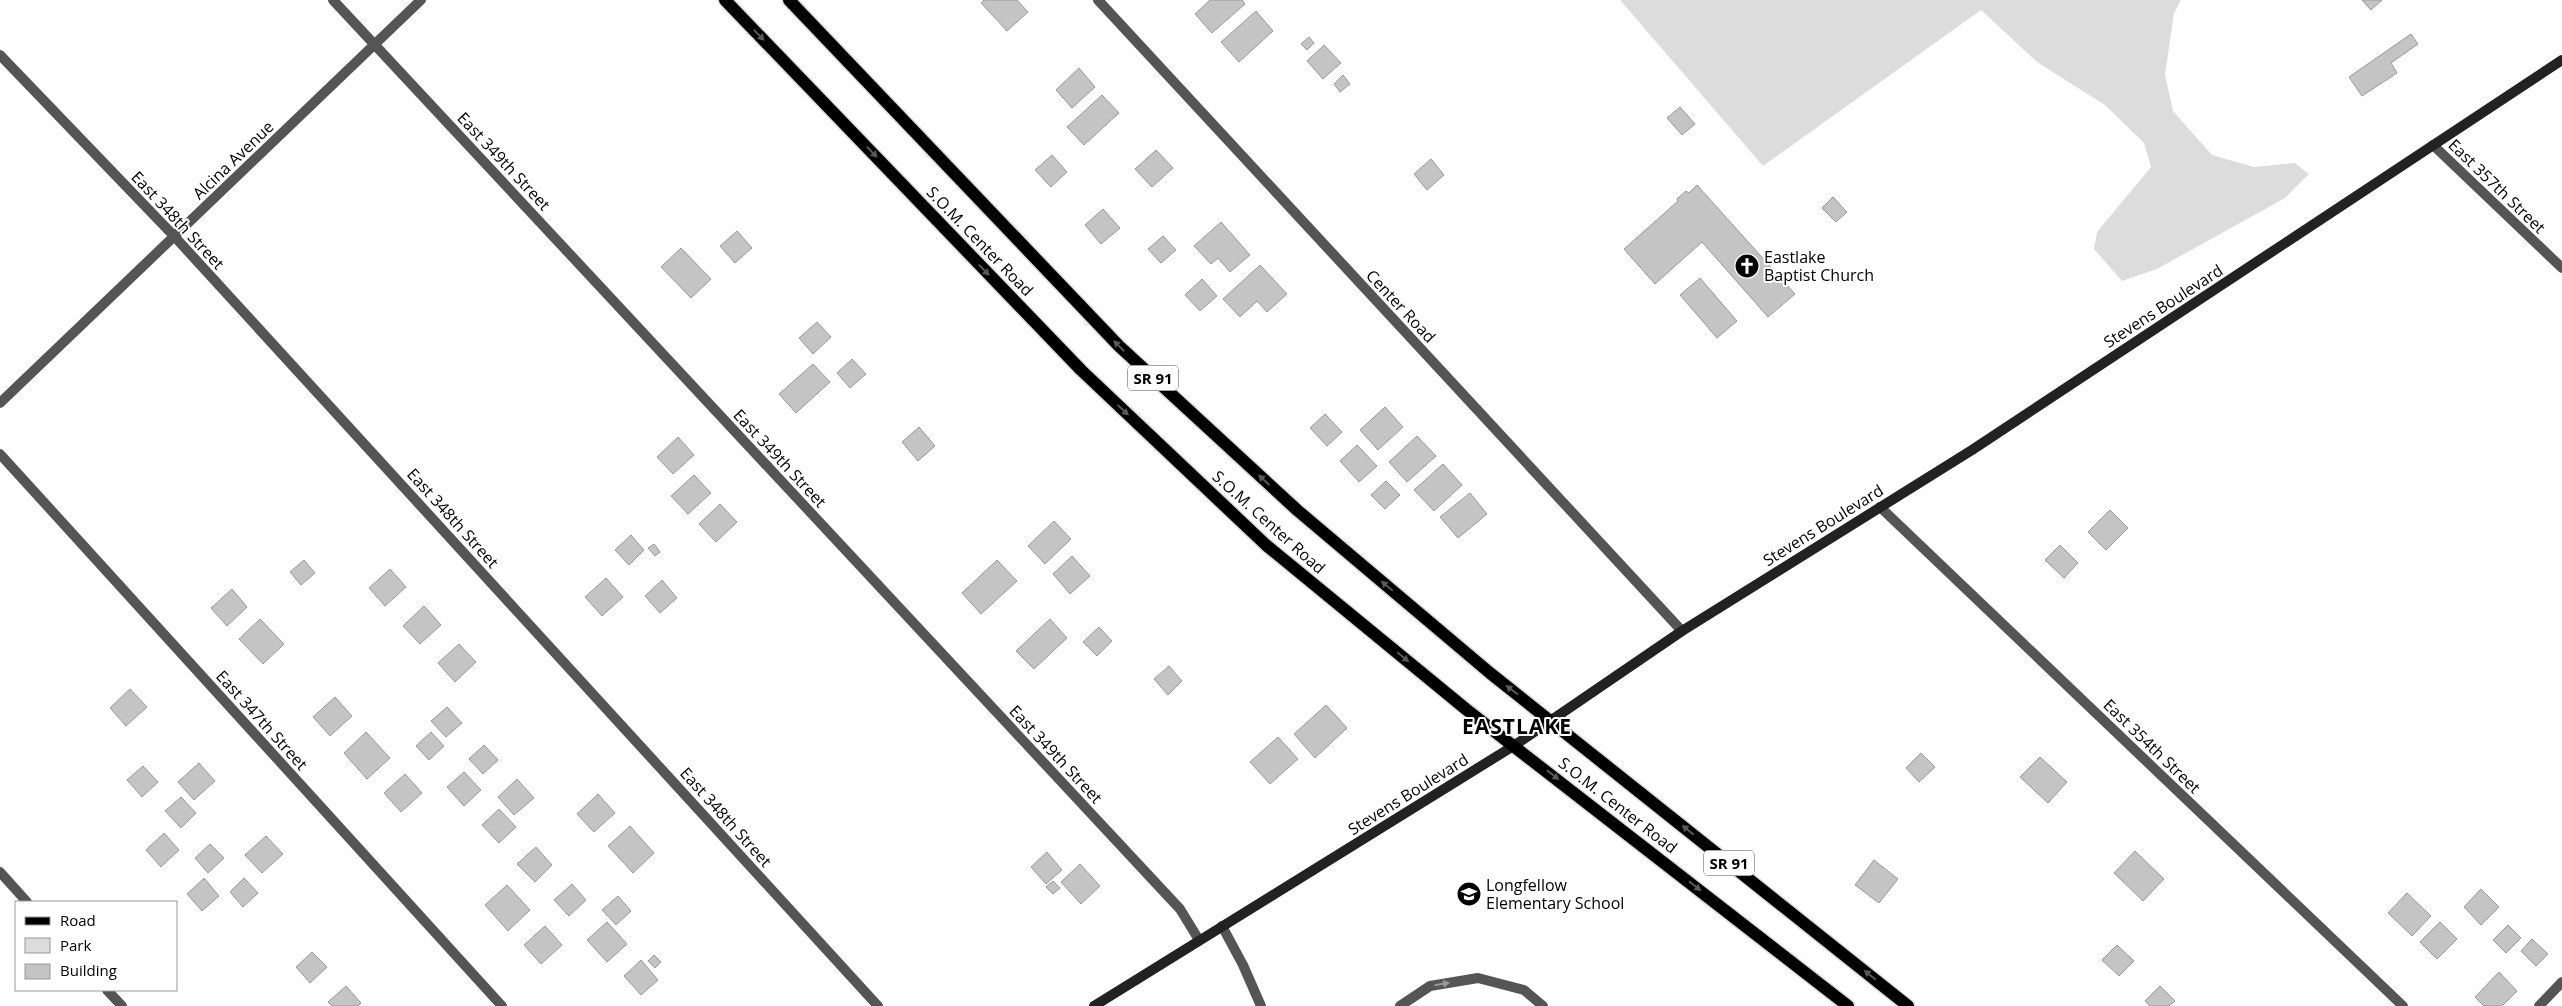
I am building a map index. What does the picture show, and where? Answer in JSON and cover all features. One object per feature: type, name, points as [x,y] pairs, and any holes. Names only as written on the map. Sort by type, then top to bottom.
[{"type":"main road","name":"S.O.M. Center Road","points":[[726,0],[1081,370],[1266,545],[1467,710],[1515,745],[1848,1006]]},
{"type":"main road","name":"S.O.M. Center Road","points":[[789,0],[1119,346],[1297,510],[1490,672],[1908,1006]]},
{"type":"street","name":"East 349th Street","points":[[333,0],[1180,909],[1199,940]]},
{"type":"street","name":"Alcina Avenue","points":[[0,403],[421,0]]},
{"type":"street","name":"Center Road","points":[[1098,0],[1682,631]]},
{"type":"street","name":"East 348th Street","points":[[0,55],[174,236],[878,1006]]},
{"type":"street","name":"Stevens Boulevard","points":[[1094,1006],[1515,745],[1682,631],[2025,416],[2562,60]]},
{"type":"street","name":"East 357th Street","points":[[2434,145],[2562,268]]},
{"type":"street","name":"East 347th Street","points":[[0,454],[502,1006]]},
{"type":"street","name":"East 354th Street","points":[[1880,508],[2403,1006]]},
{"type":"street","points":[[0,872],[26,901]]},
{"type":"street","points":[[1222,926],[1243,965],[1261,1006]]},
{"type":"street","points":[[1400,1006],[1430,986],[1478,978],[1524,990],[1543,1006]]},
{"type":"street","points":[[2539,1006],[2562,982]]},
{"type":"street","points":[[108,991],[122,1006]]},
{"type":"green space","points":[[1620,0],[2181,0],[2174,13],[2165,75],[2173,111],[2212,155],[2254,167],[2295,163],[2309,174],[2285,198],[2157,269],[2122,281],[2094,249],[2097,232],[2151,167],[2144,143],[2105,105],[2037,62],[1981,10],[1763,166]]},
{"type":"building","points":[[984,0],[1017,0],[1028,12],[1007,31],[981,3]]},
{"type":"building","points":[[1210,0],[1242,0],[1245,4],[1212,33],[1195,14]]},
{"type":"building","points":[[2362,0],[2382,0],[2371,10]]},
{"type":"building","points":[[1256,11],[1273,31],[1239,62],[1221,42]]},
{"type":"building","points":[[2411,34],[2418,44],[2391,63],[2397,73],[2362,96],[2349,77]]},
{"type":"building","points":[[1309,37],[1314,43],[1307,50],[1301,44]]},
{"type":"building","points":[[1324,45],[1341,63],[1323,79],[1307,61]]},
{"type":"building","points":[[1079,68],[1095,87],[1072,108],[1056,90]]},
{"type":"building","points":[[1343,75],[1350,84],[1340,92],[1334,84]]},
{"type":"building","points":[[1102,95],[1119,113],[1084,145],[1067,127]]},
{"type":"building","points":[[1680,107],[1695,124],[1682,135],[1667,118]]},
{"type":"building","points":[[1156,150],[1173,168],[1152,187],[1135,169]]},
{"type":"building","points":[[1052,155],[1067,172],[1051,187],[1035,170]]},
{"type":"building","points":[[1431,159],[1444,175],[1427,190],[1414,174]]},
{"type":"building","name":"Eastlake Baptist Church","points":[[1697,185],[1795,294],[1768,317],[1702,242],[1655,284],[1624,249],[1678,201],[1677,199],[1686,191],[1689,193]]},
{"type":"building","points":[[1833,197],[1847,212],[1836,222],[1822,208]]},
{"type":"building","points":[[1103,209],[1120,228],[1101,244],[1085,225]]},
{"type":"building","points":[[1221,222],[1250,255],[1230,272],[1218,258],[1211,264],[1194,246]]},
{"type":"building","points":[[737,231],[752,248],[735,263],[720,246]]},
{"type":"building","points":[[1163,236],[1176,250],[1161,263],[1148,249]]},
{"type":"building","points":[[681,248],[711,279],[691,298],[661,267]]},
{"type":"building","points":[[1260,265],[1287,294],[1267,312],[1257,301],[1240,317],[1223,299]]},
{"type":"building","points":[[1700,278],[1737,321],[1717,338],[1680,295]]},
{"type":"building","points":[[1202,279],[1217,296],[1200,311],[1185,295]]},
{"type":"building","points":[[817,322],[831,337],[813,354],[799,338]]},
{"type":"building","points":[[852,359],[866,374],[850,388],[837,373]]},
{"type":"building","points":[[813,364],[830,382],[796,413],[779,394]]},
{"type":"building","points":[[1385,407],[1403,427],[1378,450],[1360,430]]},
{"type":"building","points":[[1325,414],[1342,432],[1327,446],[1310,428]]},
{"type":"building","points":[[919,427],[935,446],[918,461],[902,442]]},
{"type":"building","points":[[1417,436],[1436,456],[1407,482],[1389,462]]},
{"type":"building","points":[[678,437],[694,455],[673,474],[657,457]]},
{"type":"building","points":[[1357,445],[1377,466],[1359,482],[1340,461]]},
{"type":"building","points":[[1443,464],[1462,485],[1434,511],[1414,490]]},
{"type":"building","points":[[694,475],[711,493],[688,514],[671,496]]},
{"type":"building","points":[[1386,481],[1400,495],[1385,509],[1371,495]]},
{"type":"building","points":[[1470,493],[1487,514],[1458,538],[1440,517]]},
{"type":"building","points":[[720,504],[737,522],[716,542],[699,524]]},
{"type":"building","points":[[2110,510],[2128,528],[2106,550],[2088,532]]},
{"type":"building","points":[[1054,521],[1071,539],[1045,564],[1028,546]]},
{"type":"building","points":[[631,535],[644,550],[629,565],[615,550]]},
{"type":"building","points":[[654,544],[660,552],[655,556],[648,548]]},
{"type":"building","points":[[2060,545],[2078,563],[2064,578],[2045,560]]},
{"type":"building","points":[[1072,556],[1090,576],[1070,594],[1053,574]]},
{"type":"building","points":[[304,560],[315,573],[301,585],[290,572]]},
{"type":"building","points":[[997,560],[1017,581],[981,614],[962,593]]},
{"type":"building","points":[[390,569],[406,587],[385,606],[369,588]]},
{"type":"building","points":[[606,578],[623,597],[602,616],[585,597]]},
{"type":"building","points":[[662,580],[677,598],[660,613],[645,596]]},
{"type":"building","points":[[232,589],[247,607],[227,626],[211,608]]},
{"type":"building","points":[[424,606],[441,625],[420,644],[403,626]]},
{"type":"building","points":[[260,619],[284,644],[263,664],[239,639]]},
{"type":"building","points":[[1050,619],[1067,638],[1034,669],[1016,651]]},
{"type":"building","points":[[1099,627],[1112,641],[1097,656],[1083,642]]},
{"type":"building","points":[[459,644],[476,662],[455,682],[438,663]]},
{"type":"building","points":[[1169,666],[1182,681],[1168,695],[1154,679]]},
{"type":"building","points":[[130,689],[147,707],[126,726],[110,708]]},
{"type":"building","points":[[335,697],[352,716],[330,736],[313,717]]},
{"type":"building","points":[[1326,705],[1347,728],[1315,758],[1294,734]]},
{"type":"building","points":[[447,707],[462,723],[446,737],[431,721]]},
{"type":"building","points":[[366,732],[390,758],[367,779],[344,753]]},
{"type":"building","points":[[431,732],[444,746],[429,760],[416,746]]},
{"type":"building","points":[[1278,737],[1298,759],[1270,784],[1250,762]]},
{"type":"building","points":[[484,745],[498,760],[483,774],[469,759]]},
{"type":"building","points":[[1921,753],[1935,767],[1919,782],[1906,768]]},
{"type":"building","points":[[2040,757],[2067,782],[2048,803],[2020,777]]},
{"type":"building","points":[[199,763],[215,781],[194,800],[178,782]]},
{"type":"building","points":[[143,766],[158,782],[142,797],[127,780]]},
{"type":"building","points":[[464,772],[481,790],[464,806],[447,787]]},
{"type":"building","points":[[405,774],[422,793],[401,812],[384,793]]},
{"type":"building","points":[[517,779],[534,798],[514,815],[498,797]]},
{"type":"building","points":[[598,794],[615,813],[594,832],[577,814]]},
{"type":"building","points":[[181,797],[196,813],[181,828],[165,811]]},
{"type":"building","points":[[499,809],[516,827],[499,843],[482,825]]},
{"type":"building","points":[[630,826],[654,853],[633,873],[608,846]]},
{"type":"building","points":[[164,833],[179,850],[161,867],[146,850]]},
{"type":"building","points":[[266,836],[283,854],[262,873],[245,855]]},
{"type":"building","points":[[210,844],[224,858],[208,873],[195,858]]},
{"type":"building","points":[[536,847],[552,865],[535,882],[517,864]]},
{"type":"building","points":[[2135,851],[2164,879],[2143,901],[2114,873]]},
{"type":"building","points":[[1047,852],[1062,870],[1046,884],[1031,867]]},
{"type":"building","points":[[1874,860],[1898,879],[1879,903],[1855,885]]},
{"type":"building","points":[[1080,864],[1100,886],[1081,904],[1061,882]]},
{"type":"building","points":[[204,878],[219,896],[202,911],[187,894]]},
{"type":"building","points":[[244,878],[258,893],[243,907],[230,892]]},
{"type":"building","points":[[1053,881],[1060,888],[1053,894],[1046,887]]},
{"type":"building","points":[[572,884],[586,900],[569,916],[554,900]]},
{"type":"building","points":[[507,885],[530,910],[508,931],[485,905]]},
{"type":"building","points":[[2481,889],[2499,907],[2481,925],[2464,907]]},
{"type":"building","points":[[2407,893],[2431,916],[2412,936],[2388,913]]},
{"type":"building","points":[[618,896],[631,911],[616,925],[602,910]]},
{"type":"building","points":[[607,922],[627,944],[607,962],[587,940]]},
{"type":"building","points":[[2440,922],[2457,939],[2437,959],[2420,942]]},
{"type":"building","points":[[2508,925],[2521,938],[2506,953],[2493,940]]},
{"type":"building","points":[[545,926],[562,945],[541,964],[524,945]]},
{"type":"building","points":[[2532,939],[2548,954],[2536,966],[2521,951]]},
{"type":"building","points":[[2117,945],[2134,961],[2119,976],[2102,960]]},
{"type":"building","points":[[312,952],[327,967],[310,983],[296,967]]},
{"type":"building","points":[[654,955],[661,962],[655,968],[648,961]]},
{"type":"building","points":[[641,960],[658,980],[641,995],[624,976]]},
{"type":"building","points":[[2499,972],[2517,991],[2502,1006],[2484,1006],[2475,997]]},
{"type":"building","points":[[346,986],[361,1003],[358,1006],[332,1006],[328,1002]]},
{"type":"building","points":[[2160,986],[2175,1001],[2169,1006],[2150,1006],[2145,1001]]},
{"type":"place","name":"Eastlake Baptist Church","points":[[1747,266]]},
{"type":"place","name":"Longfellow Elementary School","points":[[1469,894]]},
{"type":"district","name":"EASTLAKE","points":[[1517,726]]}]
